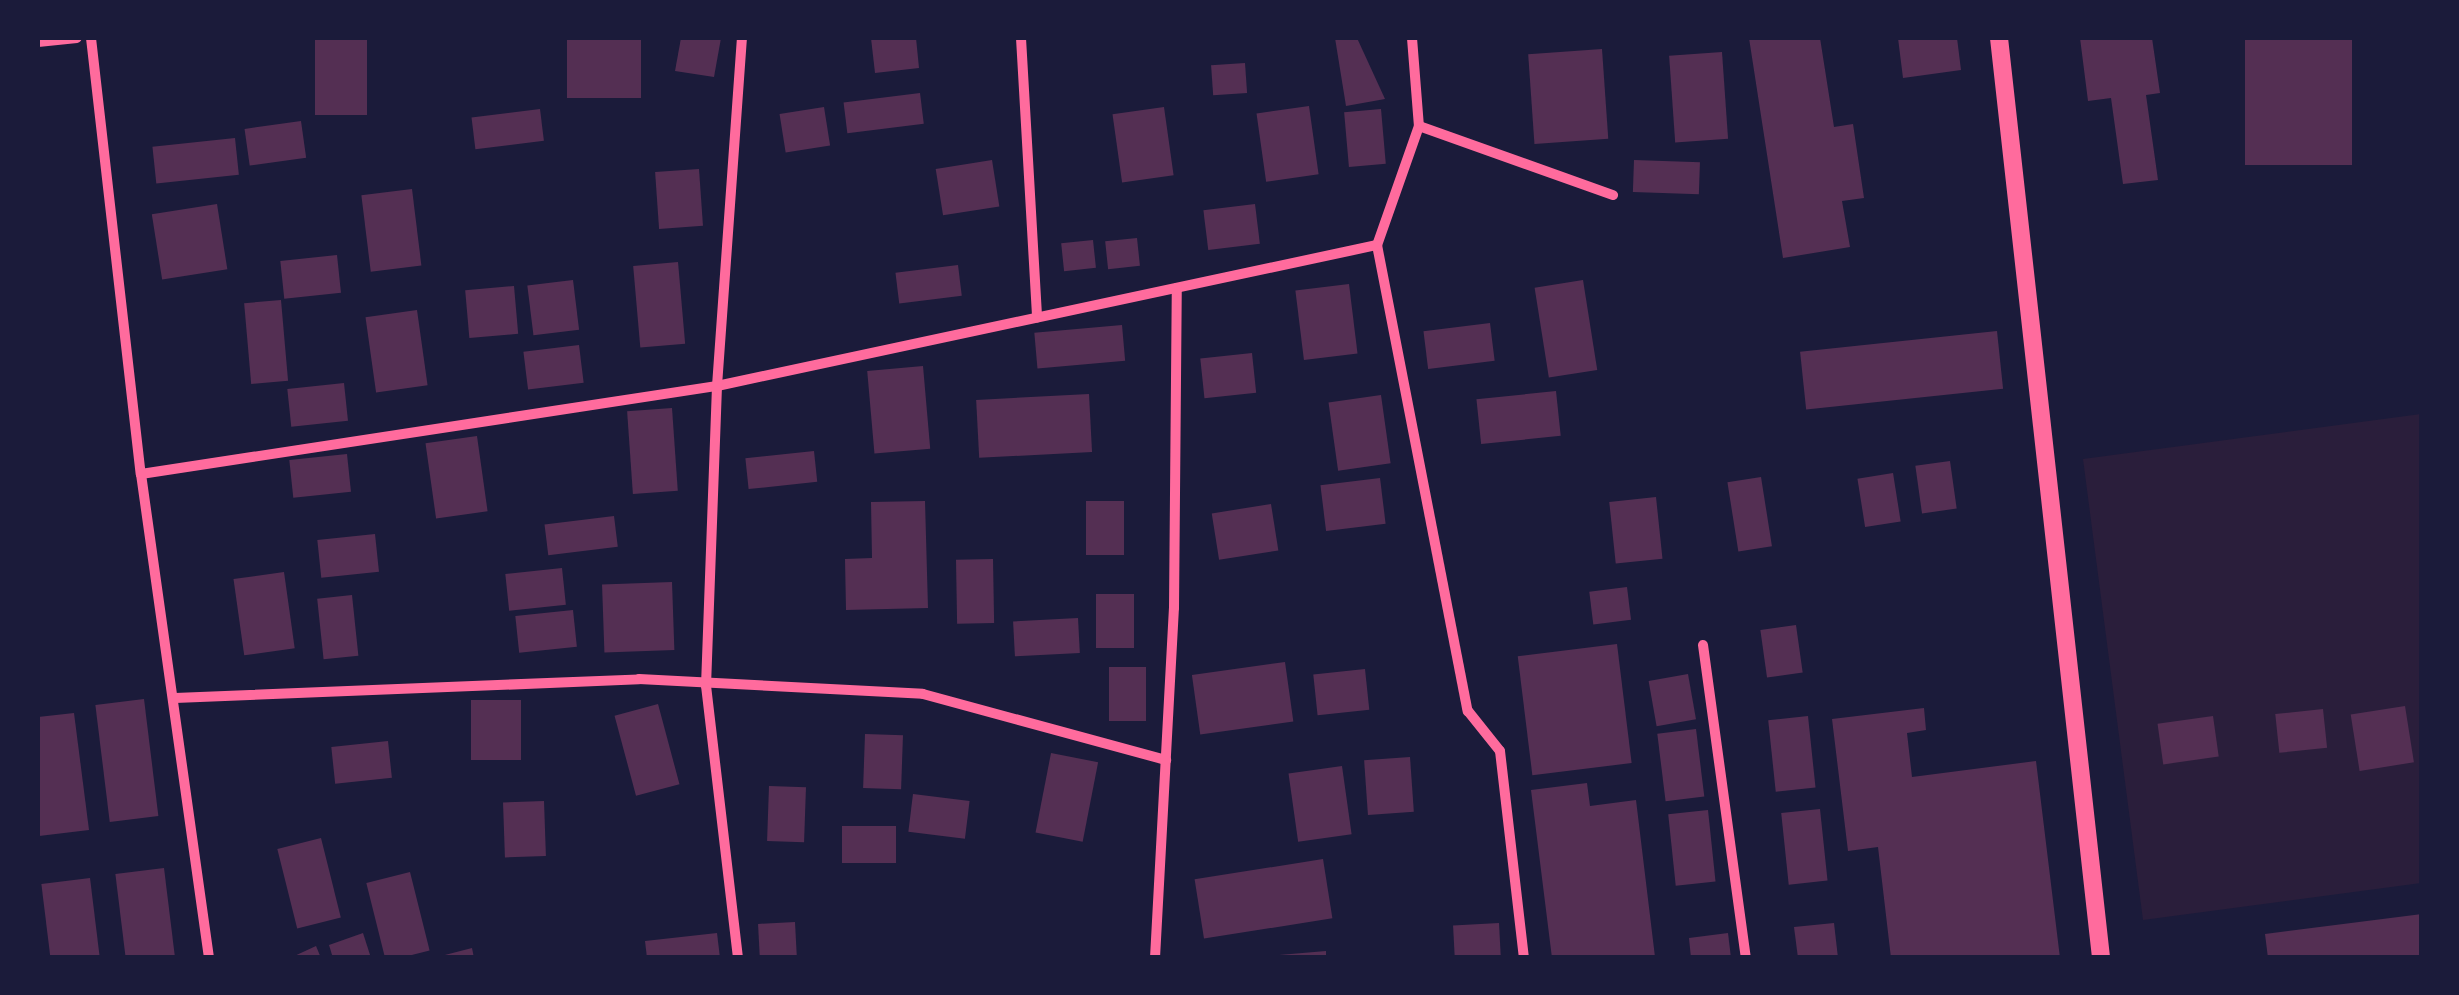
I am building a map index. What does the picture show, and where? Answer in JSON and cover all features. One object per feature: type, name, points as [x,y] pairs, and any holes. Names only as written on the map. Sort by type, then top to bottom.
[{"type":"street","points":[[38,42],[77,38]]},
{"type":"street","points":[[91,38],[141,474],[175,698],[203,948],[210,958]]},
{"type":"street","points":[[738,958],[706,686],[717,386],[742,38]]},
{"type":"street","points":[[1021,38],[1038,318]]},
{"type":"street","points":[[1412,38],[1418,126],[1377,245],[1468,712],[1500,750],[1524,958]]},
{"type":"street","points":[[1999,38],[2100,958]]},
{"type":"street","points":[[1418,126],[1613,195]]},
{"type":"street","points":[[141,474],[717,386],[1377,245]]},
{"type":"street","points":[[1155,958],[1174,608],[1177,288]]},
{"type":"street","points":[[1703,645],[1746,958]]},
{"type":"street","points":[[175,698],[639,678],[706,686],[923,694],[1166,760]]},
{"type":"shaded area","points":[[2421,414],[2421,883],[2143,920],[2083,459]]},
{"type":"building","points":[[315,38],[367,38],[367,115],[315,115]]},
{"type":"building","points":[[567,38],[641,38],[641,98],[567,98]]},
{"type":"building","points":[[681,38],[721,38],[714,77],[675,71]]},
{"type":"building","points":[[871,38],[916,38],[919,68],[875,73]]},
{"type":"building","points":[[1335,38],[1357,38],[1385,99],[1346,106]]},
{"type":"building","points":[[1749,38],[1820,38],[1834,127],[1853,124],[1864,198],[1842,201],[1850,247],[1783,258]]},
{"type":"building","points":[[1898,38],[1957,38],[1961,70],[1903,78]]},
{"type":"building","points":[[2080,38],[2152,38],[2160,93],[2146,95],[2158,180],[2123,184],[2111,98],[2088,101]]},
{"type":"building","points":[[2245,38],[2352,38],[2352,165],[2245,165]]},
{"type":"building","points":[[1602,49],[1608,139],[1534,144],[1528,54]]},
{"type":"building","points":[[1722,52],[1728,139],[1675,142],[1669,56]]},
{"type":"building","points":[[1245,63],[1247,93],[1213,95],[1211,65]]},
{"type":"building","points":[[920,93],[924,124],[847,133],[844,102]]},
{"type":"building","points":[[1309,106],[1319,174],[1266,182],[1257,113]]},
{"type":"building","points":[[824,107],[830,146],[786,153],[780,114]]},
{"type":"building","points":[[1164,107],[1174,175],[1122,183],[1113,114]]},
{"type":"building","points":[[540,109],[544,141],[475,149],[472,117]]},
{"type":"building","points":[[1381,109],[1386,164],[1349,167],[1344,112]]},
{"type":"building","points":[[301,121],[306,158],[250,166],[245,129]]},
{"type":"building","points":[[235,138],[239,175],[156,183],[152,147]]},
{"type":"building","points":[[992,160],[999,206],[943,215],[936,169]]},
{"type":"building","points":[[1634,160],[1700,162],[1699,194],[1633,192]]},
{"type":"building","points":[[699,169],[703,226],[659,229],[655,172]]},
{"type":"building","points":[[412,189],[421,265],[371,272],[361,195]]},
{"type":"building","points":[[217,204],[227,269],[162,280],[152,214]]},
{"type":"building","points":[[1255,204],[1260,244],[1208,250],[1203,210]]},
{"type":"building","points":[[1137,238],[1140,266],[1108,269],[1105,241]]},
{"type":"building","points":[[1093,240],[1096,268],[1064,271],[1061,243]]},
{"type":"building","points":[[337,255],[341,293],[284,299],[280,261]]},
{"type":"building","points":[[678,262],[685,344],[640,348],[633,266]]},
{"type":"building","points":[[958,265],[962,296],[899,303],[895,273]]},
{"type":"building","points":[[573,280],[579,330],[533,335],[527,286]]},
{"type":"building","points":[[1583,280],[1597,370],[1549,378],[1535,288]]},
{"type":"building","points":[[1349,284],[1358,353],[1304,360],[1295,291]]},
{"type":"building","points":[[514,286],[518,334],[469,338],[465,290]]},
{"type":"building","points":[[281,300],[288,381],[251,384],[244,303]]},
{"type":"building","points":[[417,310],[428,385],[376,392],[366,317]]},
{"type":"building","points":[[1490,323],[1495,361],[1428,369],[1423,331]]},
{"type":"building","points":[[1122,325],[1125,361],[1037,369],[1034,333]]},
{"type":"building","points":[[1997,331],[2003,389],[1806,409],[1800,352]]},
{"type":"building","points":[[579,345],[584,383],[528,390],[523,352]]},
{"type":"building","points":[[1252,353],[1256,393],[1204,398],[1200,358]]},
{"type":"building","points":[[923,366],[930,449],[874,454],[867,371]]},
{"type":"building","points":[[344,383],[348,421],[291,427],[287,389]]},
{"type":"building","points":[[1556,391],[1561,436],[1481,444],[1476,399]]},
{"type":"building","points":[[1089,394],[1092,452],[979,458],[976,400]]},
{"type":"building","points":[[1381,395],[1391,463],[1338,471],[1329,402]]},
{"type":"building","points":[[672,408],[678,491],[633,494],[627,411]]},
{"type":"building","points":[[477,436],[488,511],[436,518],[426,443]]},
{"type":"building","points":[[814,451],[817,482],[749,489],[745,458]]},
{"type":"building","points":[[347,454],[351,492],[293,498],[289,460]]},
{"type":"building","points":[[1950,461],[1957,509],[1922,513],[1915,466]]},
{"type":"building","points":[[1893,473],[1901,521],[1865,527],[1857,479]]},
{"type":"building","points":[[1761,477],[1772,546],[1738,551],[1727,482]]},
{"type":"building","points":[[1380,478],[1386,524],[1326,531],[1320,485]]},
{"type":"building","points":[[1656,497],[1662,559],[1616,564],[1609,502]]},
{"type":"building","points":[[925,501],[928,608],[846,610],[845,559],[872,558],[871,502]]},
{"type":"building","points":[[1086,501],[1124,501],[1124,555],[1086,555]]},
{"type":"building","points":[[1271,504],[1278,550],[1219,560],[1212,513]]},
{"type":"building","points":[[614,516],[618,547],[548,555],[545,525]]},
{"type":"building","points":[[375,534],[379,572],[321,578],[317,540]]},
{"type":"building","points":[[993,559],[994,623],[957,624],[956,560]]},
{"type":"building","points":[[562,568],[566,605],[509,611],[505,574]]},
{"type":"building","points":[[284,572],[295,648],[244,655],[233,579]]},
{"type":"building","points":[[672,582],[674,650],[604,652],[602,584]]},
{"type":"building","points":[[1627,587],[1631,620],[1593,624],[1589,592]]},
{"type":"building","points":[[1096,594],[1134,594],[1134,648],[1096,648]]},
{"type":"building","points":[[352,595],[358,656],[324,659],[317,599]]},
{"type":"building","points":[[573,610],[577,647],[519,653],[515,616]]},
{"type":"building","points":[[1078,618],[1080,653],[1015,656],[1013,621]]},
{"type":"building","points":[[1796,625],[1803,673],[1767,678],[1760,630]]},
{"type":"building","points":[[1617,644],[1632,763],[1532,775],[1518,656]]},
{"type":"building","points":[[1285,662],[1293,721],[1200,734],[1192,675]]},
{"type":"building","points":[[1109,667],[1146,667],[1146,721],[1109,721]]},
{"type":"building","points":[[1365,669],[1369,710],[1318,715],[1313,674]]},
{"type":"building","points":[[1688,674],[1696,719],[1657,726],[1649,681]]},
{"type":"building","points":[[144,699],[158,816],[110,822],[95,705]]},
{"type":"building","points":[[471,700],[521,700],[521,760],[471,760]]},
{"type":"building","points":[[658,704],[679,784],[636,796],[615,716]]},
{"type":"building","points":[[2405,706],[2414,762],[2360,771],[2351,715]]},
{"type":"building","points":[[1924,708],[1926,730],[1907,733],[1912,777],[2036,761],[2060,958],[1891,958],[1878,847],[1848,851],[1832,719]]},
{"type":"building","points":[[2323,709],[2327,748],[2279,753],[2275,714]]},
{"type":"building","points":[[74,713],[89,830],[39,836],[38,717]]},
{"type":"building","points":[[1808,716],[1816,788],[1776,792],[1768,720]]},
{"type":"building","points":[[2213,716],[2219,757],[2163,764],[2158,724]]},
{"type":"building","points":[[1696,729],[1704,796],[1666,801],[1657,734]]},
{"type":"building","points":[[865,734],[903,735],[901,789],[863,788]]},
{"type":"building","points":[[388,741],[392,778],[335,784],[331,747]]},
{"type":"building","points":[[1051,753],[1098,762],[1083,842],[1036,833]]},
{"type":"building","points":[[1410,757],[1414,812],[1368,815],[1364,760]]},
{"type":"building","points":[[1342,766],[1352,834],[1298,842],[1289,774]]},
{"type":"building","points":[[1587,783],[1590,806],[1636,800],[1655,957],[1552,958],[1531,790]]},
{"type":"building","points":[[769,786],[806,787],[804,842],[767,841]]},
{"type":"building","points":[[913,794],[970,801],[965,839],[908,832]]},
{"type":"building","points":[[544,801],[546,856],[505,857],[503,802]]},
{"type":"building","points":[[1820,809],[1828,881],[1789,885],[1781,813]]},
{"type":"building","points":[[1708,810],[1716,882],[1676,886],[1668,814]]},
{"type":"building","points":[[842,826],[896,826],[896,863],[842,863]]},
{"type":"building","points":[[321,838],[341,918],[297,928],[277,849]]},
{"type":"building","points":[[1323,859],[1332,918],[1204,939],[1195,879]]},
{"type":"building","points":[[164,868],[175,958],[126,958],[115,874]]},
{"type":"building","points":[[410,872],[430,951],[385,958],[366,883]]},
{"type":"building","points":[[90,878],[100,958],[50,958],[41,884]]},
{"type":"building","points":[[2422,914],[2422,958],[2268,958],[2265,934]]},
{"type":"building","points":[[795,922],[797,956],[760,958],[758,924]]},
{"type":"building","points":[[1499,923],[1501,958],[1455,958],[1453,925]]},
{"type":"building","points":[[1834,923],[1838,958],[1798,958],[1794,927]]},
{"type":"building","points":[[363,933],[371,958],[333,958],[329,945]]},
{"type":"building","points":[[717,933],[720,958],[647,958],[645,941]]},
{"type":"building","points":[[1728,933],[1731,958],[1691,958],[1689,938]]},
{"type":"building","points":[[316,946],[321,958],[290,958]]},
{"type":"building","points":[[472,948],[474,958],[441,958],[441,956]]},
{"type":"building","points":[[1326,951],[1326,958],[1279,955]]}]
